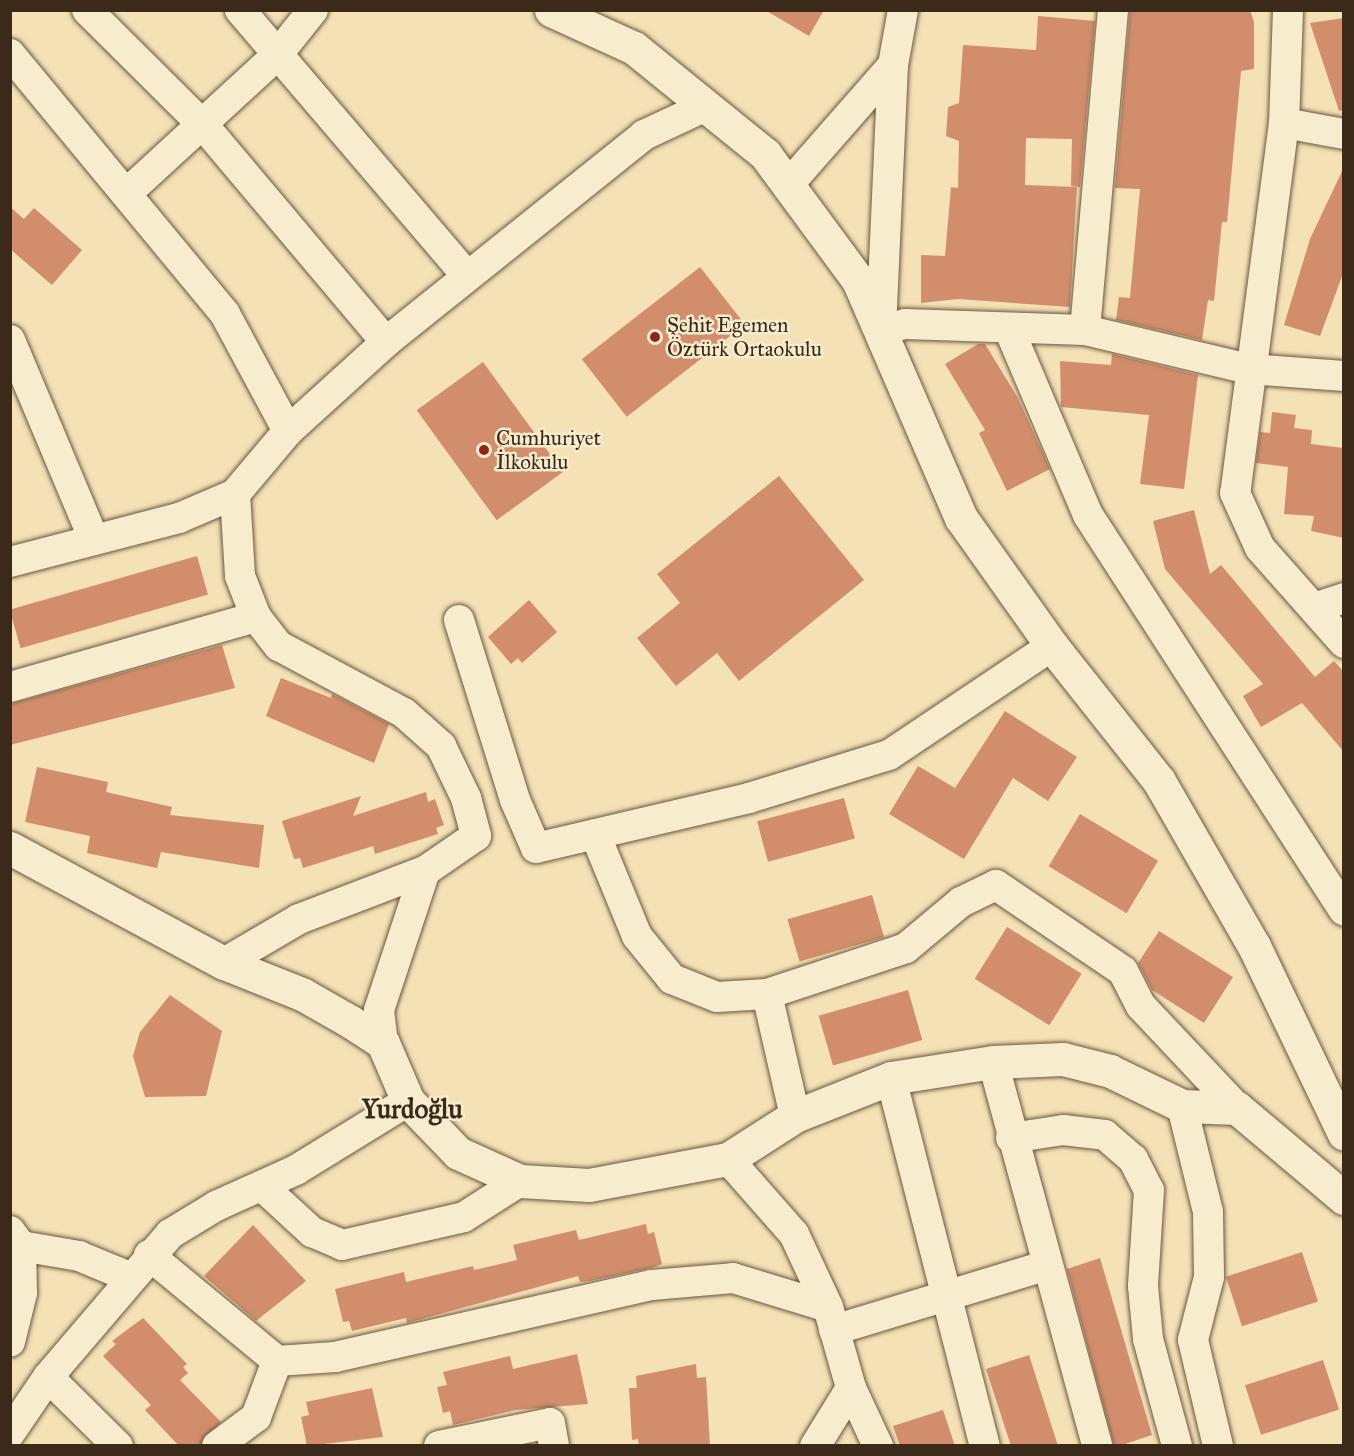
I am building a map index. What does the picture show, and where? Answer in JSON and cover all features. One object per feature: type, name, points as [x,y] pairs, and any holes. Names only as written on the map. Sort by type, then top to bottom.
[{"type":"street","points":[[87,10],[204,126],[386,342]]},
{"type":"street","points":[[240,10],[467,276]]},
{"type":"street","points":[[127,194],[204,126],[278,54],[313,10]]},
{"type":"street","points":[[552,10],[634,48],[704,107],[765,154],[858,280],[961,518],[1052,646],[1159,781],[1254,946],[1344,1134]]},
{"type":"street","points":[[881,330],[893,65],[903,10]]},
{"type":"street","points":[[1085,330],[1113,10]]},
{"type":"street","points":[[1288,10],[1284,123],[1235,493],[1260,548],[1344,643]]},
{"type":"street","points":[[10,54],[225,314],[288,431]]},
{"type":"street","points":[[788,185],[893,65]]},
{"type":"street","points":[[10,562],[179,518],[235,494],[288,431],[386,342],[644,135],[704,107]]},
{"type":"street","points":[[1284,123],[1344,134]]},
{"type":"street","points":[[881,330],[905,324],[1085,330],[1250,369],[1344,376]]},
{"type":"street","points":[[1009,329],[1088,515],[1344,910]]},
{"type":"street","points":[[10,340],[16,372],[94,540]]},
{"type":"street","points":[[224,963],[299,919],[425,871],[476,836],[466,798],[441,746],[404,713],[279,646],[256,616],[240,576],[235,494]]},
{"type":"street","points":[[1314,608],[1344,598]]},
{"type":"street","points":[[10,687],[256,616]]},
{"type":"street","points":[[459,620],[515,800],[536,848],[749,798],[889,755],[1052,646]]},
{"type":"street","points":[[595,834],[637,936],[672,979],[717,997],[767,994],[906,948],[961,902],[996,885],[1123,971],[1142,1006],[1238,1108],[1344,1198]]},
{"type":"street","points":[[10,848],[224,963],[302,994],[382,1043]]},
{"type":"street","points":[[425,871],[379,1010],[382,1043],[408,1101],[458,1153],[520,1181],[589,1185],[728,1159],[795,1116],[891,1078],[993,1062],[1063,1059],[1110,1071],[1182,1106],[1238,1108]]},
{"type":"street","points":[[767,994],[795,1116]]},
{"type":"street","points":[[993,1062],[1044,1266],[1097,1446]]},
{"type":"street","points":[[891,1078],[985,1446]]},
{"type":"street","points":[[10,1432],[48,1377],[132,1278],[149,1254],[170,1234],[216,1206],[263,1187],[408,1101]]},
{"type":"street","points":[[1182,1106],[1208,1212],[1209,1277],[1192,1340],[1218,1446]]},
{"type":"street","points":[[1011,1138],[1064,1130],[1105,1136],[1133,1159],[1149,1190],[1143,1286],[1148,1339],[1177,1446]]},
{"type":"street","points":[[728,1159],[794,1234],[831,1318],[851,1388],[878,1446]]},
{"type":"street","points":[[263,1187],[312,1232],[342,1245],[464,1217],[520,1181]]},
{"type":"street","points":[[10,1342],[22,1293],[16,1238],[79,1256],[132,1278]]},
{"type":"street","points":[[149,1254],[277,1360],[335,1357],[652,1285],[733,1278],[831,1318],[946,1294],[1044,1266]]},
{"type":"street","points":[[217,1446],[256,1417],[277,1360]]},
{"type":"street","points":[[48,1377],[118,1446]]},
{"type":"street","points":[[815,1446],[851,1388]]},
{"type":"street","points":[[439,1446],[550,1422],[555,1446]]},
{"type":"building","points":[[765,10],[824,10],[809,36]]},
{"type":"building","points":[[1130,10],[1250,10],[1254,22],[1254,69],[1241,71],[1227,222],[1222,222],[1214,301],[1208,300],[1202,340],[1116,320],[1119,297],[1130,298],[1140,189],[1115,188]]},
{"type":"building","points":[[1038,16],[1095,21],[1080,187],[1071,186],[1072,139],[1026,138],[1025,185],[1077,187],[1070,307],[958,299],[921,303],[921,255],[945,256],[951,187],[958,188],[959,141],[946,136],[948,107],[959,103],[963,45],[1036,50]]},
{"type":"building","points":[[1344,18],[1344,110],[1339,111],[1310,23]]},
{"type":"building","points":[[1344,167],[1344,271],[1320,336],[1284,325],[1310,239]]},
{"type":"building","points":[[10,207],[24,219],[34,208],[82,250],[52,285],[10,249]]},
{"type":"building","name":"Şehit Egemen Öztürk Ortaokulu","points":[[700,267],[745,325],[627,417],[582,359]]},
{"type":"building","points":[[978,344],[985,344],[1018,398],[1050,469],[1007,491],[979,433],[985,430],[945,364]]},
{"type":"building","points":[[1112,354],[1198,375],[1184,489],[1140,484],[1149,415],[1061,407],[1060,361],[1111,365]]},
{"type":"building","name":"Cumhuriyet İlkokulu","points":[[483,362],[563,472],[497,520],[417,410]]},
{"type":"building","points":[[1272,412],[1296,415],[1294,428],[1312,430],[1311,444],[1344,448],[1344,538],[1311,531],[1314,516],[1284,514],[1288,467],[1256,463],[1260,432],[1270,433]]},
{"type":"building","points":[[779,476],[864,580],[739,681],[717,653],[676,686],[637,638],[680,603],[657,574]]},
{"type":"building","points":[[1194,510],[1210,574],[1221,565],[1315,677],[1334,661],[1344,672],[1344,752],[1302,703],[1261,727],[1243,696],[1263,684],[1165,569],[1153,521]]},
{"type":"building","points":[[197,556],[208,594],[21,648],[10,610]]},
{"type":"building","points":[[529,600],[557,632],[522,663],[518,658],[511,664],[488,637]]},
{"type":"building","points":[[222,645],[235,688],[10,745],[10,704]]},
{"type":"building","points":[[281,678],[331,698],[332,694],[389,724],[374,763],[266,716]]},
{"type":"building","points":[[1005,711],[1077,757],[1048,801],[1013,778],[964,859],[889,814],[918,766],[955,788]]},
{"type":"building","points":[[37,767],[108,782],[106,792],[172,807],[170,815],[264,825],[259,868],[161,852],[157,868],[87,853],[90,836],[25,822]]},
{"type":"building","points":[[426,792],[428,802],[435,799],[444,825],[436,828],[438,834],[375,854],[373,846],[303,868],[300,858],[294,859],[282,821],[361,796],[353,816]]},
{"type":"building","points":[[844,798],[855,839],[768,862],[757,821]]},
{"type":"building","points":[[1080,814],[1158,861],[1127,913],[1049,866]]},
{"type":"building","points":[[872,895],[884,937],[800,962],[787,919]]},
{"type":"building","points":[[1007,927],[1082,974],[1049,1025],[975,979]]},
{"type":"building","points":[[1159,931],[1233,977],[1204,1023],[1152,990],[1138,963]]},
{"type":"building","points":[[908,990],[922,1040],[833,1066],[819,1016]]},
{"type":"building","points":[[170,995],[222,1031],[206,1096],[145,1097],[133,1056],[140,1032]]},
{"type":"building","points":[[646,1224],[648,1234],[654,1232],[662,1264],[655,1267],[590,1281],[580,1282],[578,1276],[407,1323],[406,1318],[352,1331],[349,1321],[343,1322],[335,1289],[404,1272],[406,1282],[473,1266],[474,1270],[517,1260],[513,1245],[576,1230],[579,1240]]},
{"type":"building","points":[[253,1225],[306,1281],[256,1321],[204,1276]]},
{"type":"building","points":[[1302,1252],[1318,1301],[1242,1326],[1226,1277]]},
{"type":"building","points":[[1100,1258],[1152,1435],[1119,1446],[1114,1446],[1067,1269]]},
{"type":"building","points":[[143,1318],[187,1364],[183,1367],[188,1373],[180,1380],[221,1422],[200,1446],[179,1446],[145,1410],[151,1405],[103,1356],[116,1344],[112,1341]]},
{"type":"building","points":[[577,1354],[588,1404],[515,1410],[453,1425],[450,1411],[443,1413],[437,1387],[447,1385],[443,1372],[510,1356],[513,1369]]},
{"type":"building","points":[[1029,1355],[1058,1446],[1011,1446],[986,1369]]},
{"type":"building","points":[[1323,1360],[1339,1409],[1261,1435],[1245,1385]]},
{"type":"building","points":[[696,1364],[697,1378],[706,1377],[710,1446],[639,1446],[638,1439],[632,1440],[629,1388],[637,1388],[636,1376]]},
{"type":"building","points":[[372,1388],[383,1437],[307,1446],[301,1417],[309,1415],[306,1402]]},
{"type":"building","points":[[943,1410],[955,1446],[900,1446],[893,1426]]},
{"type":"place","name":"Şehit Egemen Öztürk Ortaokulu","points":[[655,337]]},
{"type":"place","name":"Cumhuriyet İlkokulu","points":[[484,450]]},
{"type":"district","name":"Yurdoğlu","points":[[412,1109]]}]
